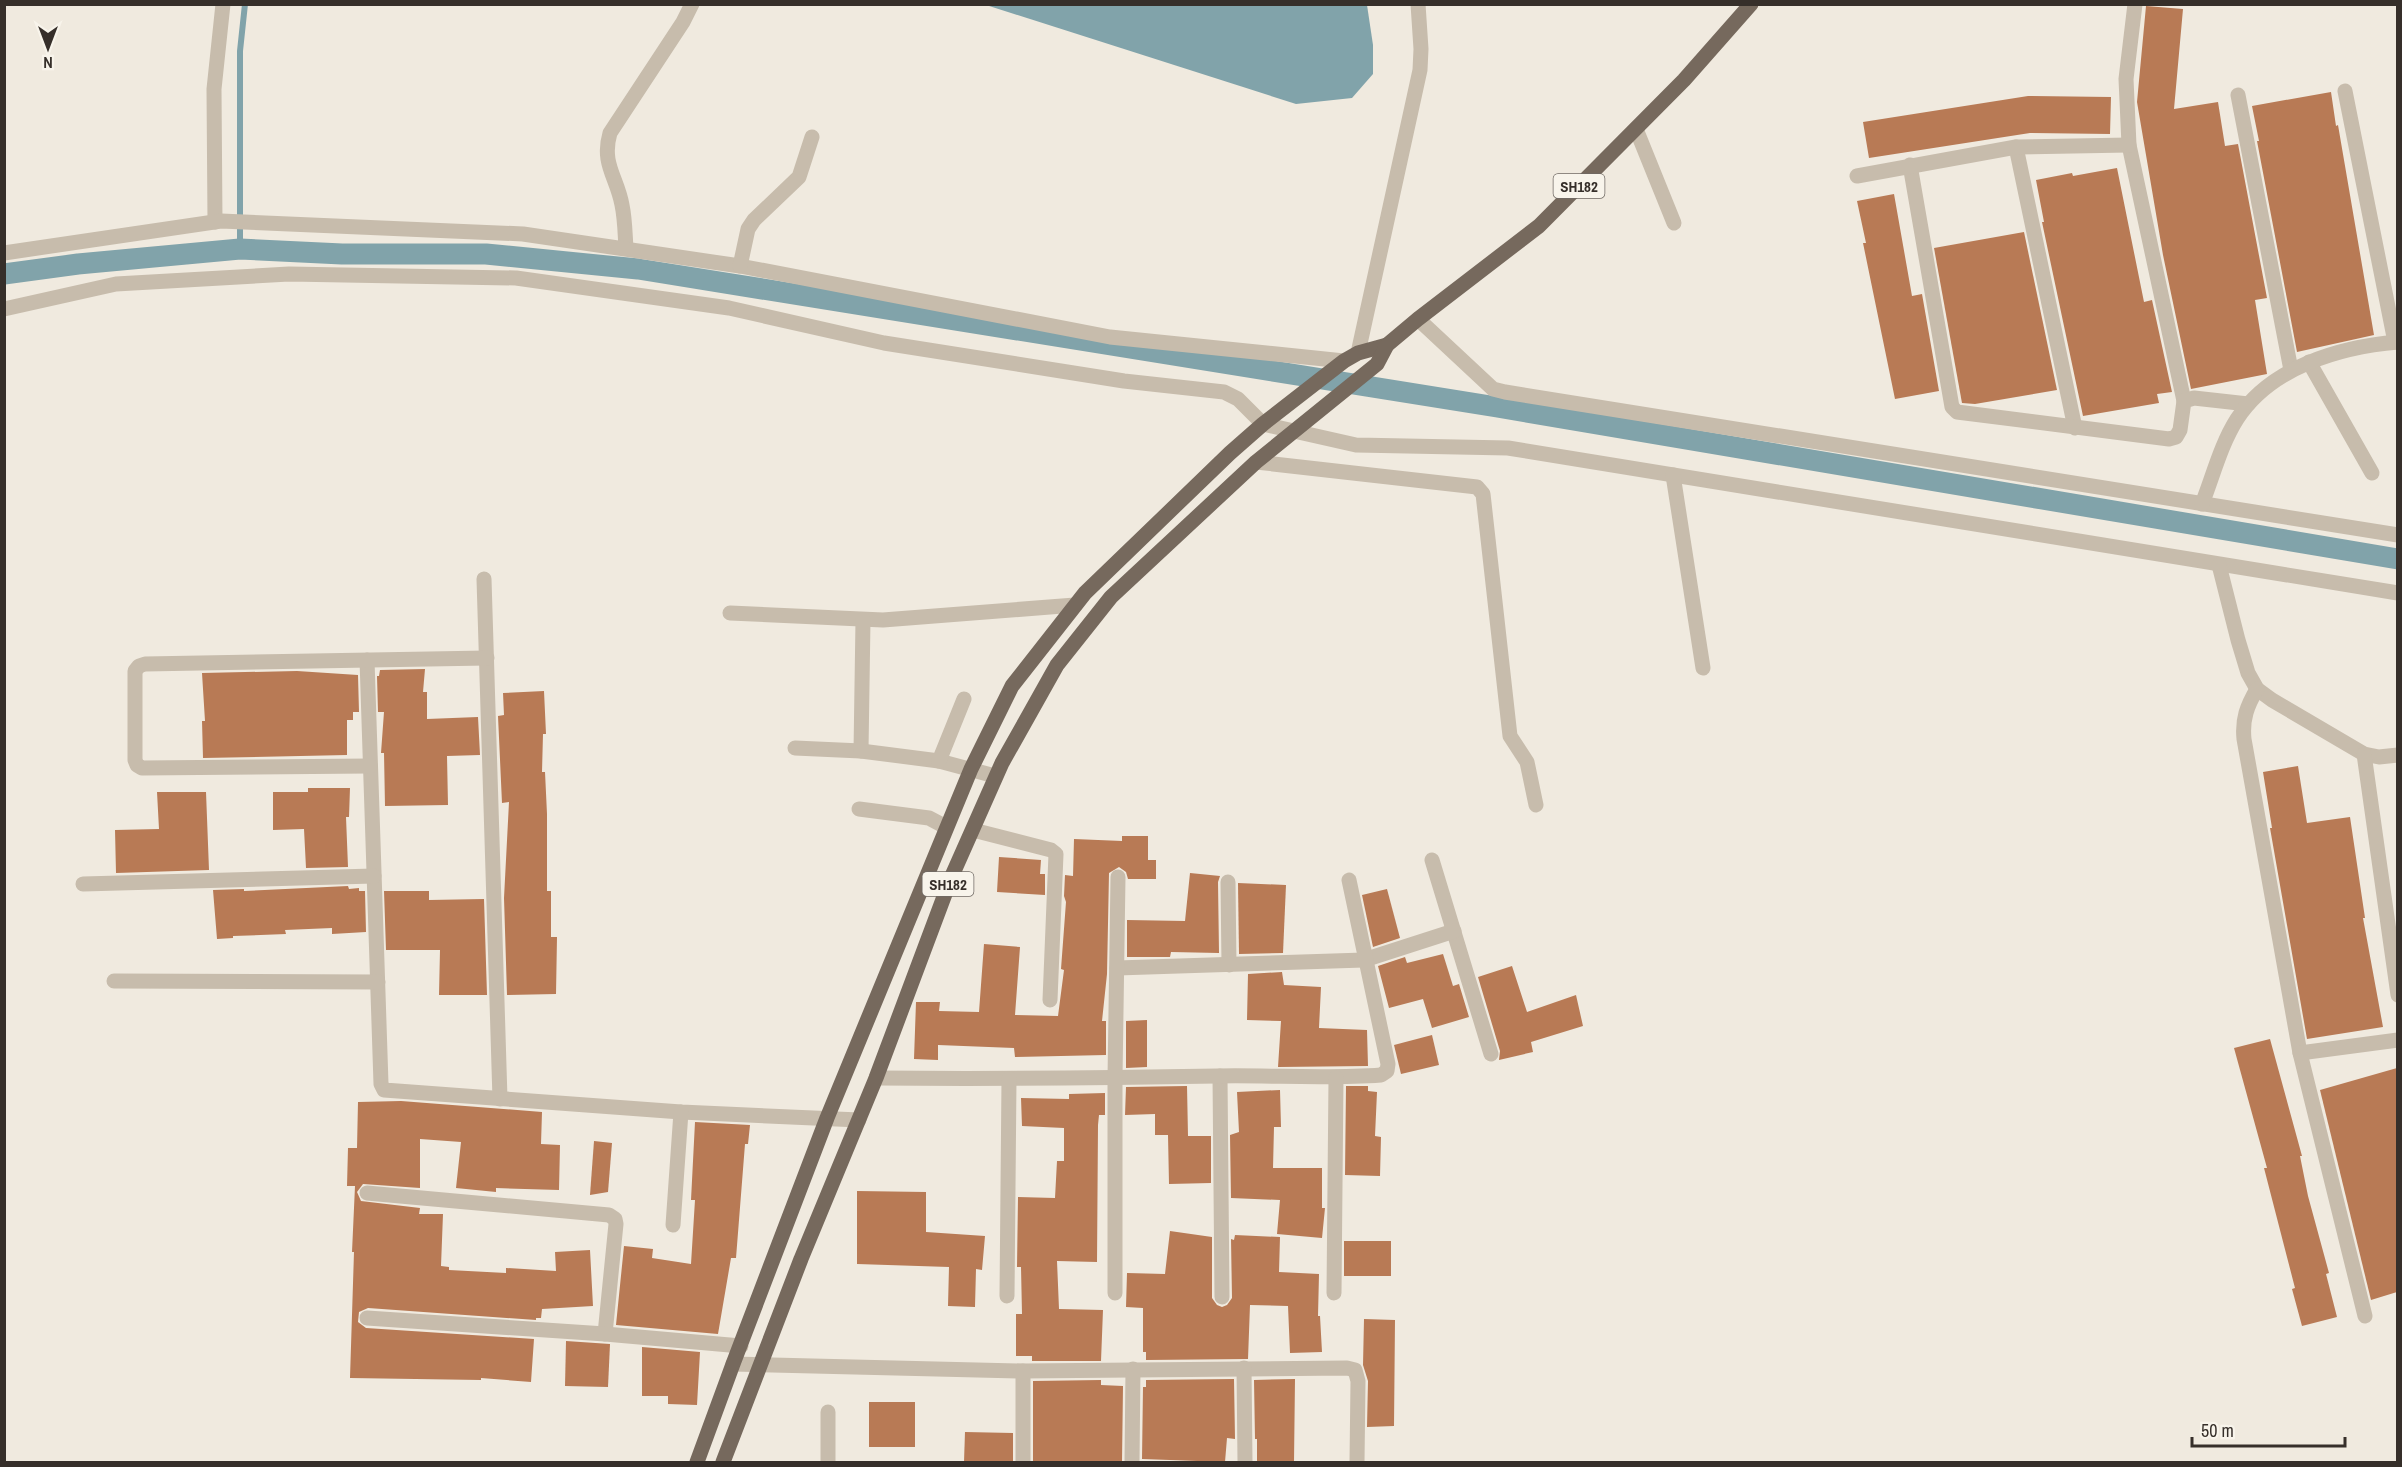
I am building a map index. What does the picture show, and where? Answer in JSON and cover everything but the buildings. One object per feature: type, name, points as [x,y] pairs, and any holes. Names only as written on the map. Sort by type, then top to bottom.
[{"type":"main road","name":"SH182","points":[[723,1462],[801,1259],[876,1078],[951,878],[996,776],[1058,665],[1111,597],[1256,462],[1377,364],[1387,345],[1418,319],[1539,226],[1684,80],[1751,4]]},
{"type":"main road","name":"SH182","points":[[697,1462],[827,1118],[946,827],[1012,686],[1075,605],[1221,462],[1263,424],[1344,361],[1358,353],[1387,345]]},
{"type":"main road","points":[[1053,633],[1074,644]]},
{"type":"street","points":[[218,221],[214,89],[223,4]]},
{"type":"street","points":[[626,248],[622,202],[606,160],[606,145],[610,133],[683,22],[692,4]]},
{"type":"street","points":[[1358,353],[1420,70],[1418,4]]},
{"type":"street","points":[[1910,165],[1952,407],[1957,412],[1966,415],[2169,439],[2176,437],[2180,430],[2184,401],[2129,145],[2126,79],[2135,4]]},
{"type":"street","points":[[2202,504],[2228,434],[2248,404],[2291,369],[2352,350],[2396,342],[2345,91]]},
{"type":"street","points":[[2238,95],[2291,369]]},
{"type":"street","points":[[1635,129],[1674,223]]},
{"type":"street","points":[[740,266],[748,229],[754,220],[799,177],[812,137]]},
{"type":"street","points":[[1857,176],[2016,147],[2129,145]]},
{"type":"street","points":[[2016,147],[2075,428]]},
{"type":"street","points":[[4,253],[218,221],[523,234],[740,266],[1110,337],[1344,361]]},
{"type":"street","points":[[4,309],[85,290],[128,284],[289,274],[516,278],[729,308],[884,343],[1124,381],[1224,392],[1238,399],[1263,424],[1372,447],[1508,448],[2397,593]]},
{"type":"street","points":[[1418,319],[1493,389],[1505,392],[2397,535]]},
{"type":"street","points":[[2309,362],[2373,473]]},
{"type":"street","points":[[2184,401],[2194,398],[2248,404]]},
{"type":"street","points":[[1256,462],[1478,487],[1483,494],[1510,736],[1527,762],[1536,805]]},
{"type":"street","points":[[1673,475],[1703,668]]},
{"type":"street","points":[[2219,565],[2248,673],[2257,689],[2364,754],[2379,757],[2397,755]]},
{"type":"street","points":[[484,579],[500,1099]]},
{"type":"street","points":[[730,614],[863,620],[906,619],[1075,605]]},
{"type":"street","points":[[861,751],[863,620]]},
{"type":"street","points":[[370,766],[142,768],[135,760],[135,671],[139,666],[145,664],[487,658]]},
{"type":"street","points":[[367,660],[381,1084],[384,1090],[681,1112],[859,1120]]},
{"type":"street","points":[[2257,689],[2245,710],[2242,724],[2244,739],[2300,1053],[2365,1316]]},
{"type":"street","points":[[939,761],[964,699]]},
{"type":"street","points":[[795,748],[861,751],[939,761],[996,776]]},
{"type":"street","points":[[2364,754],[2397,995]]},
{"type":"street","points":[[859,809],[929,818],[946,827]]},
{"type":"street","points":[[973,830],[1052,850],[1056,854],[1050,1000]]},
{"type":"street","points":[[1432,860],[1491,1054]]},
{"type":"street","points":[[83,884],[374,876]]},
{"type":"street","points":[[1115,1293],[1118,877]]},
{"type":"street","points":[[876,1078],[1220,1076],[1336,1078],[1382,1075],[1387,1071],[1388,1064],[1364,960],[1349,880]]},
{"type":"street","points":[[1228,882],[1229,965]]},
{"type":"street","points":[[1117,968],[1364,960],[1454,931]]},
{"type":"street","points":[[114,981],[378,982]]},
{"type":"street","points":[[2300,1053],[2397,1040]]},
{"type":"street","points":[[1220,1076],[1222,1297]]},
{"type":"street","points":[[1334,1293],[1336,1078]]},
{"type":"street","points":[[1007,1296],[1008,1079]]},
{"type":"street","points":[[673,1225],[681,1112]]},
{"type":"street","points":[[367,1193],[609,1215],[615,1218],[605,1334]]},
{"type":"street","points":[[367,1318],[605,1334],[741,1346]]},
{"type":"street","points":[[733,1364],[1023,1371],[1347,1368],[1355,1370],[1358,1381],[1357,1462]]},
{"type":"street","points":[[1244,1368],[1245,1462]]},
{"type":"street","points":[[1132,1462],[1133,1370]]},
{"type":"street","points":[[1023,1371],[1023,1462]]},
{"type":"street","points":[[828,1412],[828,1462]]},
{"type":"water","points":[[986,5],[1367,5],[1373,45],[1373,74],[1352,98],[1296,104]]},
{"type":"waterway","points":[[240,249],[240,51],[245,4]]},
{"type":"waterway","points":[[4,274],[78,264],[240,249],[342,254],[486,254],[638,269],[1497,407],[2398,559]]}]
